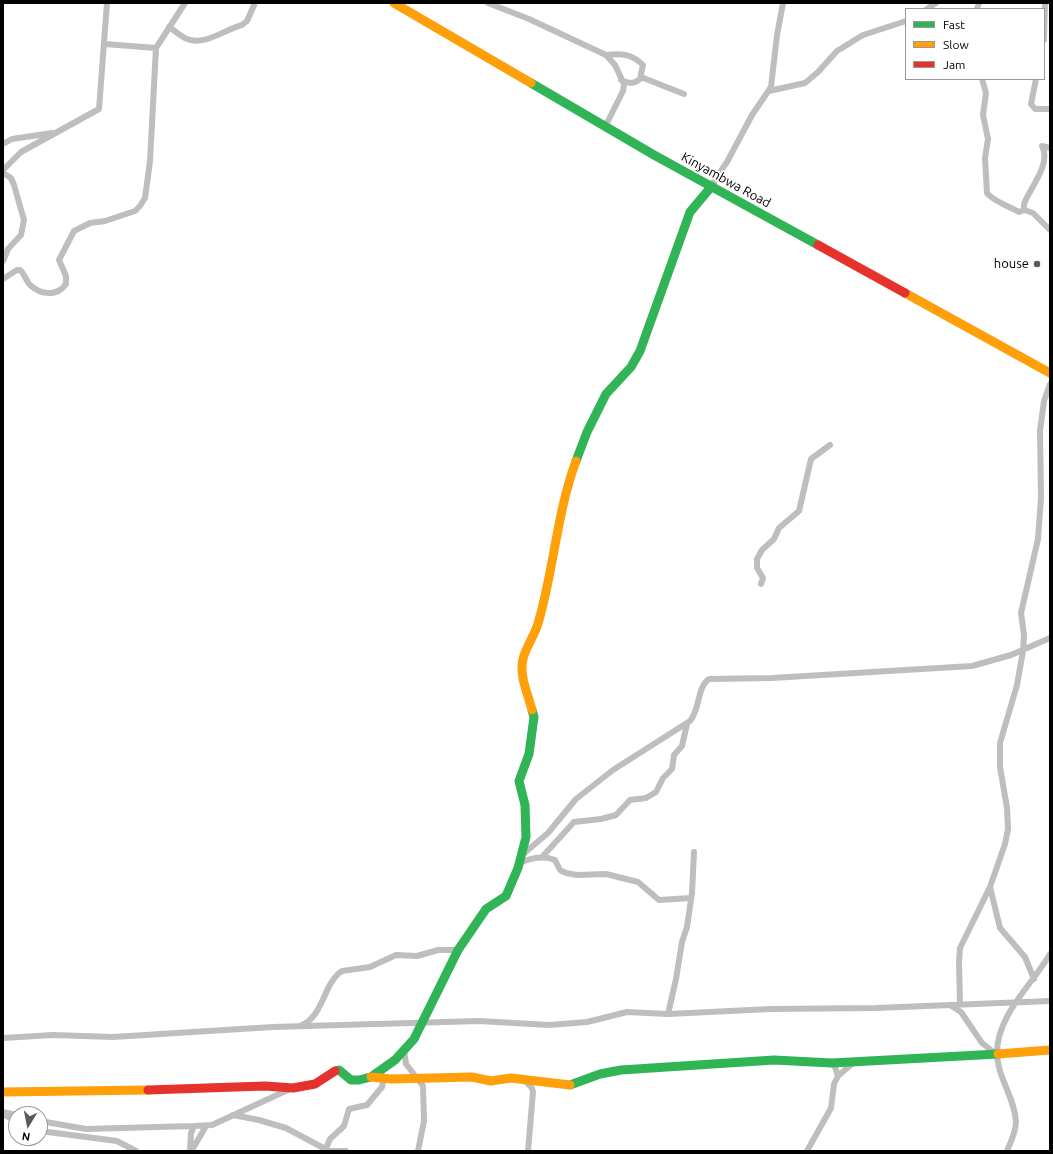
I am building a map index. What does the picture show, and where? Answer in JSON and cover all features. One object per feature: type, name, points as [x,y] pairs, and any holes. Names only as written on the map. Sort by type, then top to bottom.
[{"type":"street","points":[[3,261],[10,246],[20,238],[24,220],[11,178],[3,172],[21,152],[99,110],[107,3]]},
{"type":"street","points":[[3,279],[17,270],[20,270],[30,285],[47,294],[52,293],[66,284],[66,276],[59,260],[74,232],[85,224],[112,219],[135,210],[140,206],[145,198],[150,161],[156,48],[168,26],[185,3]]},
{"type":"street","points":[[168,26],[187,39],[203,39],[242,25],[247,21],[255,3]]},
{"type":"street","name":"Kinyambwa Road","points":[[394,3],[713,188],[1050,373]]},
{"type":"street","points":[[488,3],[529,19],[606,55],[615,65],[624,84],[623,92],[605,126]]},
{"type":"street","points":[[371,1077],[395,1060],[414,1039],[423,1023],[443,977],[458,950],[486,909],[506,896],[521,859],[526,837],[526,823],[519,781],[530,750],[534,717],[522,672],[522,659],[539,622],[571,474],[587,432],[606,394],[631,366],[640,351],[690,212],[713,188],[714,181],[727,162],[752,115],[769,91],[772,82],[777,35],[783,3]]},
{"type":"street","points":[[769,91],[805,83],[818,72],[837,51],[863,35],[905,21]]},
{"type":"street","points":[[104,44],[156,48]]},
{"type":"street","points":[[606,55],[618,53],[637,59],[643,65],[640,79],[632,84],[621,80]]},
{"type":"street","points":[[641,77],[684,94]]},
{"type":"street","points":[[982,80],[986,93],[983,114],[988,139],[985,158],[987,193],[998,202],[1008,205],[1019,212],[1024,210],[1033,213],[1038,220],[1045,224],[1050,230]]},
{"type":"street","points":[[1036,80],[1031,104],[1035,109],[1050,109]]},
{"type":"street","points":[[3,144],[12,139],[56,132]]},
{"type":"street","points":[[1024,210],[1025,201],[1040,173],[1044,151],[1042,146],[1050,148]]},
{"type":"street","points":[[960,1004],[958,962],[960,948],[990,887],[1005,844],[1008,829],[1007,808],[1000,767],[1000,743],[1017,685],[1023,651],[1024,636],[1021,613],[1038,539],[1041,498],[1040,431],[1044,401],[1050,384]]},
{"type":"street","points":[[761,584],[763,578],[758,568],[757,560],[762,550],[774,539],[779,528],[799,511],[811,459],[830,445]]},
{"type":"street","points":[[521,859],[548,833],[576,798],[620,765],[686,724],[694,716],[704,685],[709,679],[772,678],[972,666],[990,662],[1023,651],[1050,638]]},
{"type":"street","points":[[542,857],[574,822],[616,815],[630,800],[646,798],[656,792],[663,778],[672,769],[674,754],[682,746],[686,724]]},
{"type":"street","points":[[668,1014],[682,942],[687,927],[691,898],[694,852]]},
{"type":"street","points":[[521,859],[542,857],[555,860],[560,870],[566,873],[577,875],[606,874],[638,882],[659,900],[691,898]]},
{"type":"street","points":[[990,887],[1000,928],[1025,957],[1034,979]]},
{"type":"street","points":[[299,1026],[319,1008],[331,984],[342,971],[370,967],[396,955],[416,956],[438,950],[458,950]]},
{"type":"street","points":[[1007,1151],[1016,1124],[996,1054],[1002,1030],[1016,1003],[1050,954]]},
{"type":"street","points":[[3,1038],[53,1035],[113,1037],[299,1026],[423,1023],[479,1022],[548,1025],[587,1022],[627,1012],[668,1014],[771,1009],[876,1008],[1050,1001]]},
{"type":"street","points":[[948,1004],[960,1012],[982,1042],[996,1054]]},
{"type":"street","points":[[404,1050],[406,1064],[422,1086],[424,1116],[418,1151]]},
{"type":"street","points":[[48,1122],[86,1128],[206,1126],[294,1088],[315,1084],[333,1071],[339,1070],[352,1080],[371,1077],[418,1079],[472,1077],[491,1081],[511,1078],[571,1085],[600,1074],[621,1070],[774,1060],[832,1064],[1050,1050]]},
{"type":"street","points":[[808,1151],[831,1108],[834,1084],[838,1076],[854,1062]]},
{"type":"street","points":[[832,1064],[835,1067],[838,1076]]},
{"type":"street","points":[[325,1150],[330,1139],[344,1126],[350,1109],[367,1105],[382,1087],[384,1078]]},
{"type":"street","points":[[524,1080],[532,1088],[533,1092],[528,1151]]},
{"type":"street","points":[[3,1092],[104,1092],[265,1086],[294,1088]]},
{"type":"street","points":[[233,1115],[259,1120],[286,1128],[325,1150],[346,1151]]},
{"type":"street","points":[[191,1151],[191,1133],[194,1126]]},
{"type":"street","points":[[191,1151],[206,1126]]},
{"type":"street","points":[[48,1132],[117,1141],[136,1151]]},
{"type":"traffic: fast","points":[[531,83],[654,155],[818,245]]},
{"type":"traffic: fast","points":[[576,461],[587,432],[606,394],[631,367],[640,351],[690,212],[711,187]]},
{"type":"traffic: fast","points":[[335,1071],[339,1070],[351,1080],[359,1080],[371,1077],[395,1060],[414,1039],[458,950],[486,909],[506,896],[518,868],[526,837],[525,805],[519,781],[529,754],[534,717],[532,710]]},
{"type":"traffic: fast","points":[[570,1085],[600,1074],[621,1070],[774,1060],[832,1063],[998,1054]]},
{"type":"traffic: slow","points":[[394,3],[531,83]]},
{"type":"traffic: slow","points":[[905,293],[1050,373]]},
{"type":"traffic: slow","points":[[532,710],[524,685],[522,672],[523,659],[539,620],[564,500],[576,461]]},
{"type":"traffic: slow","points":[[998,1054],[1050,1050]]},
{"type":"traffic: slow","points":[[371,1077],[391,1079],[472,1077],[491,1081],[511,1078],[570,1085]]},
{"type":"traffic: slow","points":[[3,1092],[148,1090]]},
{"type":"traffic: jam","points":[[818,245],[905,293]]},
{"type":"traffic: jam","points":[[148,1090],[265,1086],[293,1088],[315,1084],[335,1071]]},
{"type":"place","name":"house","points":[[1037,264]]}]
